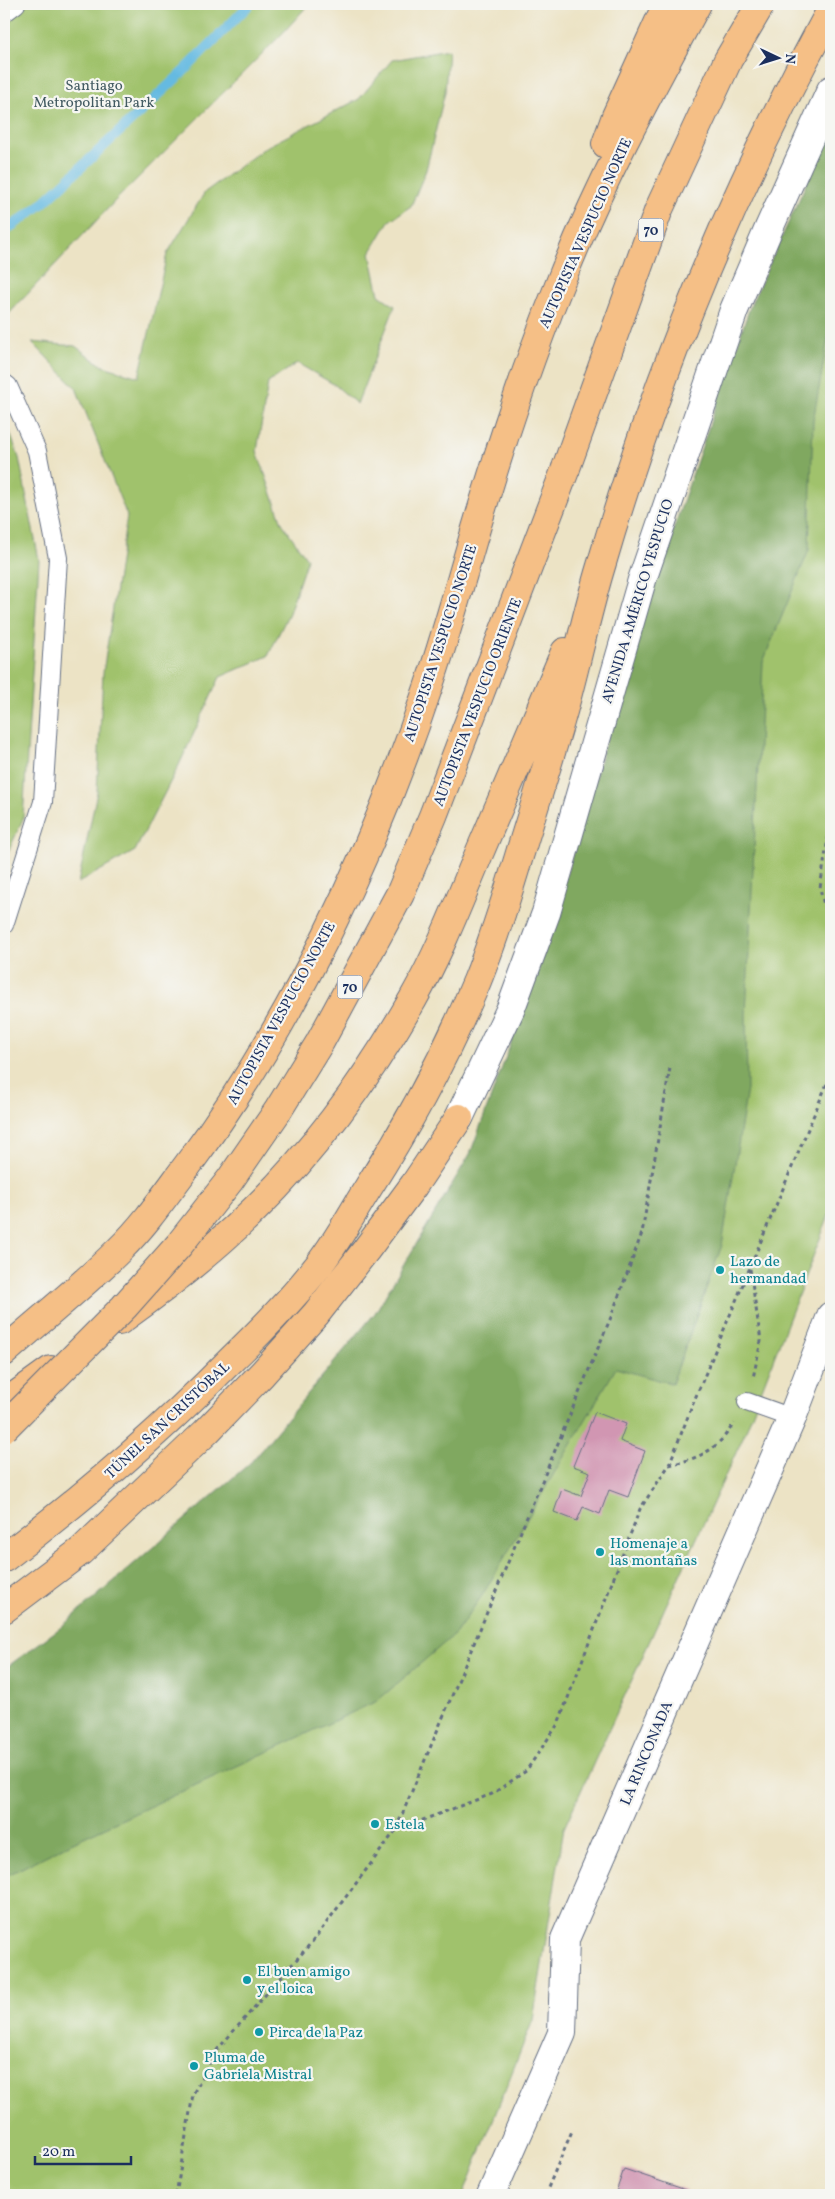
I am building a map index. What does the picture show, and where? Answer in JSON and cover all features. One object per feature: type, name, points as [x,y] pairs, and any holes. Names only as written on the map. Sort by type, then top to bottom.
[{"type":"highway","points":[[559,285],[585,200],[616,116],[667,4]]},
{"type":"highway","name":"AUTOPISTA VESPUCIO NORTE","points":[[4,1352],[121,1249],[164,1197],[231,1104],[298,988],[334,918],[367,847],[428,688],[457,600],[486,494],[520,391],[559,285],[625,142],[697,4]]},
{"type":"highway","name":"AUTOPISTA VESPUCIO ORIENTE","points":[[4,1428],[124,1307],[179,1245],[230,1180],[277,1112],[320,1042],[400,894],[433,816],[566,468],[659,209],[728,60],[761,4]]},
{"type":"highway","points":[[4,1404],[145,1302],[202,1258],[256,1208],[304,1156],[343,1106],[391,1036],[414,997],[443,940],[600,570],[636,455],[701,281],[783,101],[831,10]]},
{"type":"highway","name":"TÚNEL SAN CRISTÓBAL","points":[[4,1558],[57,1518],[120,1466],[254,1338],[317,1268],[390,1154],[448,1044],[476,981],[501,916],[543,782],[600,570]]},
{"type":"highway","points":[[57,1518],[149,1458],[216,1399],[294,1317],[459,1118]]},
{"type":"highway","points":[[4,1610],[81,1550],[206,1432],[262,1374],[316,1314],[366,1250],[414,1185],[459,1118]]},
{"type":"street","name":"AVENIDA AMÉRICO VESPUCIO","points":[[459,1118],[511,1008],[546,913],[642,580],[734,310],[831,90]]},
{"type":"street","name":"LA RINCONADA","points":[[492,2195],[562,2033],[565,1939],[792,1418],[831,1316]]},
{"type":"lane","points":[[4,13],[16,4]]},
{"type":"lane","points":[[4,383],[8,386],[37,451],[58,558],[43,802],[4,924]]},
{"type":"lane","points":[[747,1402],[792,1418]]},
{"type":"path","points":[[831,820],[820,888],[831,936]]},
{"type":"path","points":[[176,2195],[192,2094],[216,2051],[312,1942],[396,1830],[611,1317],[642,1233],[670,1068]]},
{"type":"path","points":[[396,1830],[492,1794],[526,1771],[558,1724],[640,1509],[669,1465],[831,1074]]},
{"type":"path","points":[[545,2195],[572,2131]]},
{"type":"green space","name":"Santiago Metropolitan Park","points":[[4,4],[309,4],[281,35],[114,202],[4,319]]},
{"type":"green space","points":[[448,50],[445,92],[426,170],[411,206],[389,221],[370,253],[379,295],[395,306],[357,404],[335,385],[297,363],[268,383],[257,451],[282,523],[307,559],[289,613],[268,656],[220,677],[179,765],[135,851],[78,883],[97,792],[103,673],[127,516],[76,388],[32,342],[75,346],[103,366],[139,377],[167,254],[205,192],[266,147],[359,99],[392,60]]},
{"type":"green space","points":[[831,130],[831,322],[813,421],[809,550],[763,662],[746,1014],[747,1089],[722,1245],[672,1384],[616,1368],[483,1594],[456,1633],[377,1701],[71,1843],[4,1877],[4,1669],[60,1628],[251,1462],[375,1313],[470,1154],[539,967],[638,632],[751,304]]},
{"type":"green space","points":[[831,225],[831,1210],[745,1433],[564,1828],[533,2020],[463,2195],[4,2195],[4,1781],[387,1652]]},
{"type":"green space","points":[[4,416],[19,458],[39,560],[23,819],[4,861]]},
{"type":"building","points":[[595,1412],[626,1424],[620,1441],[645,1451],[628,1497],[609,1490],[600,1514],[583,1507],[577,1521],[554,1512],[562,1489],[581,1496],[590,1472],[573,1466]]},
{"type":"building","points":[[624,2169],[686,2190],[684,2195],[615,2195]]},
{"type":"waterway","points":[[4,232],[42,204],[183,72],[250,4]]},
{"type":"place","name":"Lazo de hermandad","points":[[720,1270]]},
{"type":"place","name":"Homenaje a las montañas","points":[[600,1552]]},
{"type":"place","name":"Estela","points":[[375,1824]]},
{"type":"place","name":"El buen amigo y el loica","points":[[247,1980]]},
{"type":"place","name":"Pirca de la Paz","points":[[259,2032]]},
{"type":"place","name":"Pluma de Gabriela Mistral","points":[[194,2066]]}]
